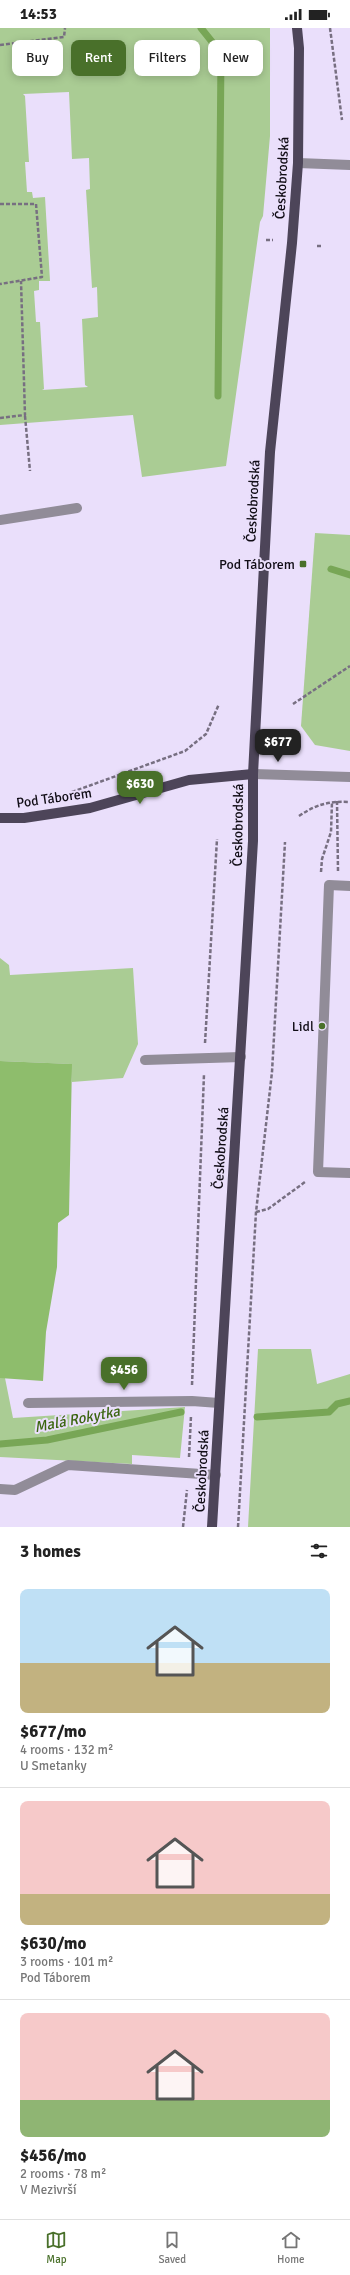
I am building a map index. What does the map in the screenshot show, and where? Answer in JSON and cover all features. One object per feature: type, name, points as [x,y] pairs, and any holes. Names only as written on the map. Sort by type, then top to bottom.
[{"type":"main road","name":"Českobrodská","points":[[212,1527],[254,841],[253,774],[270,452],[292,243],[298,163],[299,48],[297,28]]},
{"type":"main road","name":"Pod Táborem","points":[[0,818],[24,818],[90,808],[189,780],[253,774]]},
{"type":"street","points":[[298,163],[350,165]]},
{"type":"street","points":[[0,520],[77,508]]},
{"type":"street","points":[[253,774],[350,777]]},
{"type":"street","points":[[350,886],[330,885],[318,1172],[350,1173]]},
{"type":"street","points":[[145,1060],[241,1057]]},
{"type":"street","points":[[28,1403],[192,1401],[219,1403]]},
{"type":"street","points":[[0,1489],[14,1490],[68,1465],[216,1475]]},
{"type":"path","points":[[0,45],[64,37],[65,28]]},
{"type":"path","points":[[330,28],[342,120]]},
{"type":"path","points":[[0,204],[36,204],[42,277],[0,284]]},
{"type":"path","points":[[266,240],[273,240]]},
{"type":"path","points":[[317,246],[322,246]]},
{"type":"path","points":[[21,281],[25,416],[30,471]]},
{"type":"path","points":[[0,418],[25,416]]},
{"type":"path","points":[[293,704],[350,666]]},
{"type":"path","points":[[64,794],[79,791],[185,751],[206,734],[219,704]]},
{"type":"path","points":[[337,801],[338,885]]},
{"type":"path","points":[[299,816],[314,805],[337,801],[350,802]]},
{"type":"path","points":[[322,859],[331,832],[332,802]]},
{"type":"path","points":[[183,1527],[192,1401],[205,1057],[217,839]]},
{"type":"path","points":[[238,1527],[256,1212],[272,1072],[285,842]]},
{"type":"path","points":[[256,1212],[268,1209],[318,1172]]},
{"type":"green space","points":[[0,28],[270,28],[270,136],[263,216],[260,222],[226,466],[142,477],[133,415],[0,425]],"holes":[[[69,92],[72,159],[89,158],[90,189],[86,190],[92,288],[97,287],[98,317],[82,319],[85,385],[88,387],[42,390],[44,389],[40,322],[36,322],[34,291],[39,290],[39,281],[50,281],[45,197],[33,198],[32,192],[27,192],[25,162],[29,162],[25,96],[23,94]]]},
{"type":"green space","points":[[315,533],[350,535],[350,751],[315,745],[301,726]]},
{"type":"green space","points":[[0,958],[9,965],[10,975],[133,968],[138,1044],[123,1078],[72,1082],[71,1064],[0,1061]]},
{"type":"green space","points":[[0,1061],[72,1064],[69,1215],[58,1223],[57,1267],[46,1332],[43,1381],[0,1378]]},
{"type":"green space","points":[[258,1349],[311,1349],[317,1384],[350,1374],[350,1527],[248,1527]]},
{"type":"green space","points":[[0,1378],[5,1378],[13,1418],[185,1407],[180,1458],[132,1455],[132,1464],[0,1457]]},
{"type":"waterway","points":[[201,28],[221,53],[218,396]]},
{"type":"waterway","points":[[331,569],[350,575]]},
{"type":"waterway","name":"Malá Rokytka","points":[[257,1417],[329,1412],[337,1404],[350,1401]]},
{"type":"waterway","name":"Malá Rokytka","points":[[0,1444],[47,1440],[181,1412]]},
{"type":"place","name":"Pod Táborem","points":[[303,564]]},
{"type":"place","name":"Lidl","points":[[322,1026]]}]
